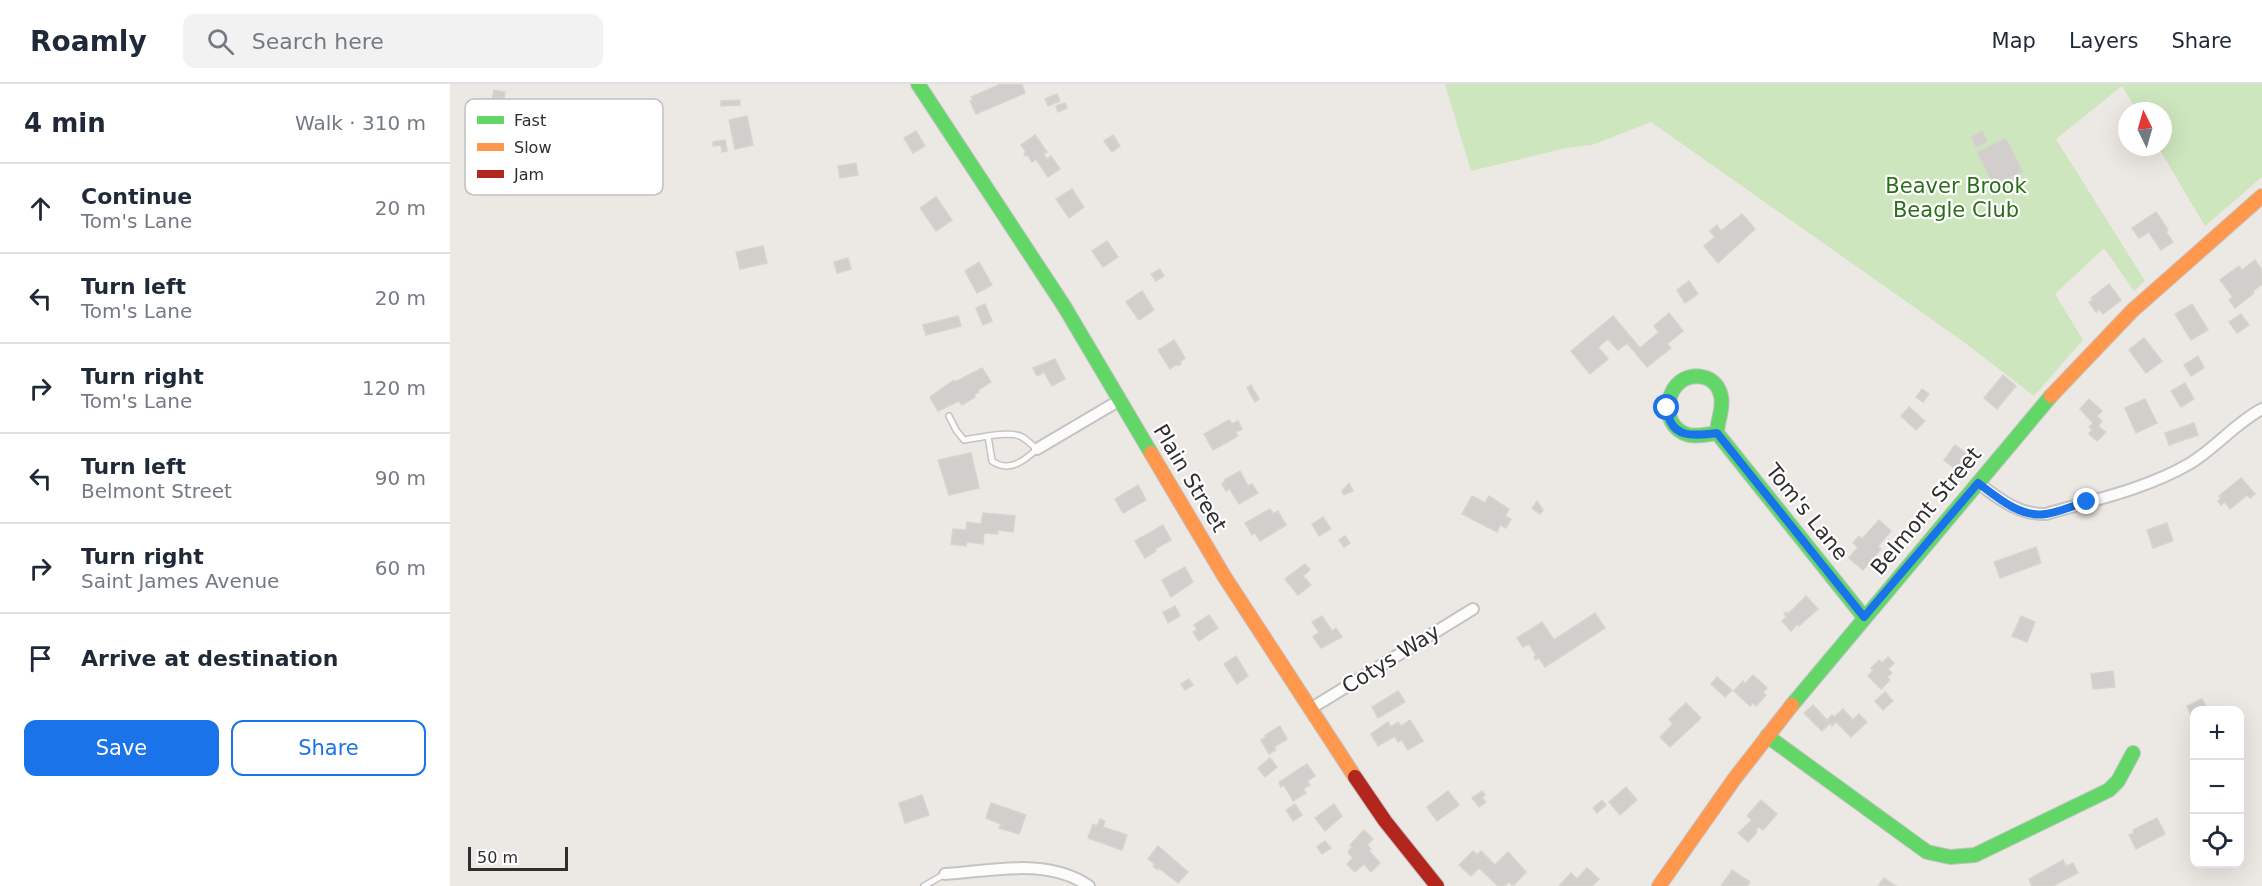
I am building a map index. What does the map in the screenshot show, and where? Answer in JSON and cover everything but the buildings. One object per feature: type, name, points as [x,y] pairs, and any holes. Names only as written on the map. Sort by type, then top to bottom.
[{"type":"main road","name":"Plain Street","points":[[918,84],[1054,291],[1240,602],[1380,814],[1437,886]]},
{"type":"main road","name":"Belmont Street","points":[[1659,886],[1767,736],[1864,617],[2063,382],[2098,345],[2168,279],[2262,196]]},
{"type":"main road","points":[[1692,375],[1709,379],[1716,385],[1723,406],[1717,433],[1690,435],[1683,433],[1673,425],[1667,408],[1669,394],[1676,382],[1692,375]]},
{"type":"main road","name":"Tom's Lane","points":[[1717,433],[1864,617]]},
{"type":"main road","points":[[1767,736],[1927,852],[1950,857],[1975,855],[2109,790],[2118,781],[2133,753]]},
{"type":"street","points":[[1037,449],[1120,400]]},
{"type":"street","points":[[1978,483],[2006,503],[2025,512],[2034,515],[2046,514],[2172,473],[2199,457],[2262,409]]},
{"type":"street","name":"Cotys Way","points":[[1310,709],[1473,609]]},
{"type":"street","points":[[945,874],[1048,869],[1065,873],[1089,886]]},
{"type":"lane","points":[[950,416],[956,430],[964,440],[988,436],[1010,434],[1020,436],[1037,449],[1022,463],[1008,466],[998,465],[992,461],[988,436]]},
{"type":"lane","points":[[924,886],[945,874]]},
{"type":"green space","name":"Beaver Brook Beagle Club","points":[[1445,84],[2262,84],[2262,177],[2205,226],[2163,156],[2172,156],[2172,102],[2132,102],[2122,86],[2056,139],[2145,281],[2134,291],[2104,248],[2055,294],[2083,340],[2034,396],[1961,340],[1651,122],[1592,145],[1566,148],[1471,171]]},
{"type":"traffic: fast","points":[[918,84],[1064,306],[1151,453]]},
{"type":"traffic: fast","points":[[1717,433],[1722,401],[1717,387],[1703,377],[1691,377],[1681,381],[1669,400],[1671,421],[1678,430],[1689,435],[1717,433],[1864,617]]},
{"type":"traffic: fast","points":[[1792,705],[2051,396]]},
{"type":"traffic: fast","points":[[1767,736],[1927,852],[1950,857],[1975,855],[2109,790],[2118,781],[2133,753]]},
{"type":"traffic: slow","points":[[2051,396],[2132,311],[2262,196]]},
{"type":"traffic: slow","points":[[1151,453],[1224,576],[1355,777]]},
{"type":"traffic: slow","points":[[1659,886],[1735,778],[1792,705]]},
{"type":"traffic: jam","points":[[1355,777],[1385,821],[1437,886]]},
{"type":"route","points":[[1667,408],[1673,425],[1683,433],[1698,436],[1717,433],[1864,617],[1978,483],[2006,503],[2034,515],[2046,514],[2087,502]]}]
